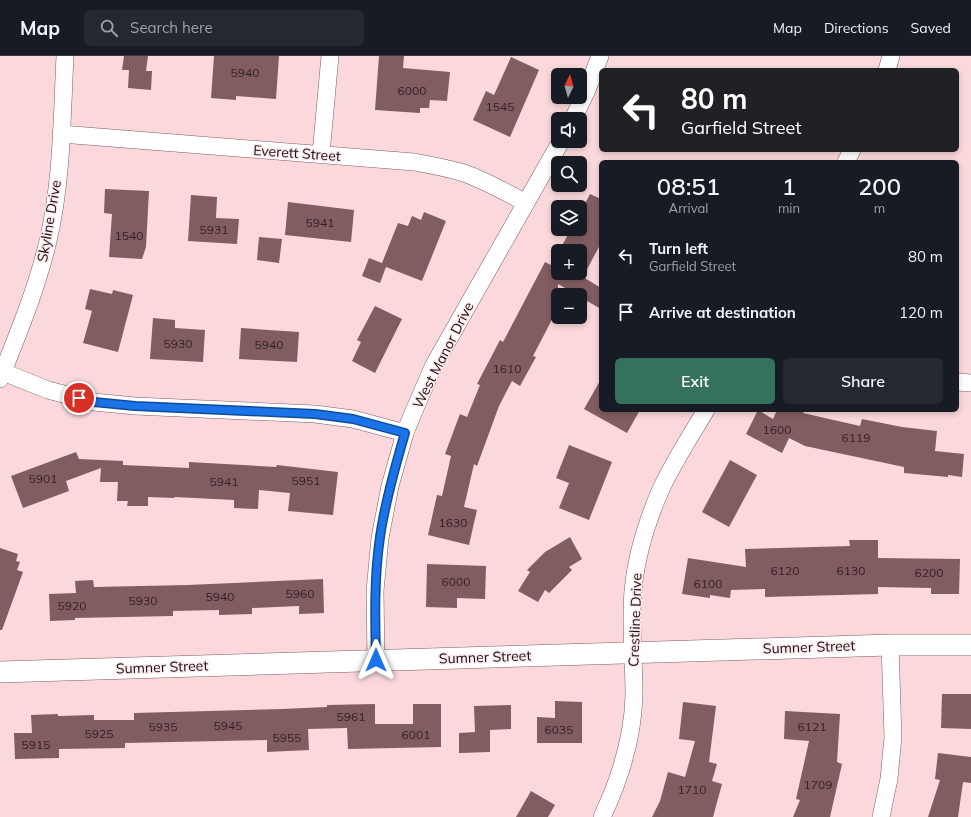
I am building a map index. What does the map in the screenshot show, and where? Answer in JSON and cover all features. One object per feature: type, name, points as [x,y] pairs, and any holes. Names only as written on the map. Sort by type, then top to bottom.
[{"type":"street","name":"Skyline Drive","points":[[1,375],[28,306],[48,240],[57,178],[66,56]]},
{"type":"street","points":[[321,154],[330,56]]},
{"type":"street","points":[[576,112],[587,90],[600,56]]},
{"type":"street","points":[[888,68],[891,56]]},
{"type":"street","name":"Everett Street","points":[[61,134],[414,162],[448,168],[489,184],[526,203]]},
{"type":"street","name":"West Manor Drive","points":[[376,660],[375,591],[380,538],[390,486],[405,433],[434,365],[557,148]]},
{"type":"street","points":[[1,375],[48,390],[94,402],[135,406],[315,414],[353,419],[405,433]]},
{"type":"street","points":[[959,382],[971,383]]},
{"type":"street","name":"Crestline Drive","points":[[602,817],[623,764],[630,730],[634,696],[633,591],[639,556],[648,521],[662,488],[705,412]]},
{"type":"street","points":[[881,817],[889,779],[893,737],[890,644]]},
{"type":"street","name":"Sumner Street","points":[[0,672],[890,644],[971,645]]},
{"type":"building","points":[[124,56],[148,56],[146,71],[152,71],[151,90],[128,88],[129,70],[122,70]]},
{"type":"building","points":[[214,56],[279,56],[276,99],[236,96],[236,100],[211,98]]},
{"type":"building","points":[[379,56],[404,56],[403,68],[450,72],[447,101],[430,100],[429,108],[420,108],[420,113],[375,110]]},
{"type":"building","points":[[511,57],[539,70],[510,137],[473,120],[486,91],[494,95]]},
{"type":"building","points":[[105,189],[149,191],[146,247],[142,259],[109,257],[112,214],[104,213]]},
{"type":"building","points":[[590,194],[599,198],[599,247],[587,269],[587,244],[563,244],[567,236],[587,236],[587,200]]},
{"type":"building","points":[[191,195],[217,197],[216,218],[239,219],[237,244],[188,241]]},
{"type":"building","points":[[288,202],[354,210],[351,242],[285,235]]},
{"type":"building","points":[[424,212],[446,221],[422,281],[386,267],[380,283],[362,276],[369,258],[382,263],[398,223],[408,226],[412,216],[421,220]]},
{"type":"building","points":[[259,237],[282,239],[279,263],[257,260]]},
{"type":"building","points":[[545,262],[551,265],[551,280],[587,279],[599,287],[599,308],[587,301],[587,288],[565,288],[558,284],[558,288],[551,288],[551,321],[533,356],[536,357],[520,386],[512,381],[499,406],[477,466],[474,464],[464,507],[477,510],[469,545],[428,535],[437,495],[442,496],[451,456],[445,454],[460,414],[467,417],[480,385],[477,384],[500,340],[503,342]]},
{"type":"building","points":[[90,289],[112,294],[113,290],[133,295],[118,352],[83,343],[92,311],[85,309]]},
{"type":"building","points":[[375,306],[402,319],[375,373],[352,361],[361,342],[357,340]]},
{"type":"building","points":[[153,318],[175,320],[175,328],[205,330],[203,362],[150,359]]},
{"type":"building","points":[[241,328],[299,332],[297,362],[239,359]]},
{"type":"building","points":[[599,383],[599,412],[639,412],[627,433],[584,409]]},
{"type":"building","points":[[757,412],[761,412],[773,419],[776,412],[804,412],[803,413],[860,426],[862,419],[902,427],[937,431],[935,451],[964,454],[962,477],[904,473],[904,467],[805,446],[789,438],[782,453],[746,434]]},
{"type":"building","points":[[569,445],[612,462],[589,520],[559,508],[569,483],[556,478]]},
{"type":"building","points":[[76,452],[79,459],[123,461],[123,465],[189,468],[189,462],[276,467],[277,465],[338,472],[333,515],[288,511],[290,493],[259,490],[258,509],[234,508],[234,500],[175,497],[148,497],[148,506],[127,506],[128,501],[117,501],[118,482],[100,482],[101,468],[66,481],[69,491],[23,508],[11,476]]},
{"type":"building","points":[[730,460],[757,475],[729,527],[702,512]]},
{"type":"building","points":[[570,537],[582,559],[569,567],[572,570],[549,593],[545,590],[538,602],[518,591],[530,572],[527,570],[545,552]]},
{"type":"building","points":[[849,540],[878,540],[878,558],[960,559],[959,594],[931,594],[931,588],[878,587],[878,594],[765,597],[765,589],[731,590],[730,598],[710,595],[710,598],[682,594],[688,558],[746,567],[745,549],[850,546]]},
{"type":"building","points":[[0,548],[18,554],[16,561],[20,562],[17,570],[23,572],[2,630],[0,630]]},
{"type":"building","points":[[427,564],[486,566],[485,599],[457,598],[457,608],[426,607]]},
{"type":"building","points":[[323,579],[324,613],[299,614],[299,606],[252,608],[252,614],[219,615],[219,610],[173,611],[173,616],[75,618],[75,620],[50,621],[49,594],[76,593],[75,581],[93,580],[94,587],[188,585]]},
{"type":"building","points":[[942,694],[971,694],[971,729],[941,728]]},
{"type":"building","points":[[555,701],[582,702],[582,743],[537,743],[537,717],[555,718]]},
{"type":"building","points":[[683,702],[716,706],[709,762],[717,764],[712,781],[722,784],[713,817],[652,817],[660,801],[668,772],[685,777],[695,741],[679,739]]},
{"type":"building","points":[[375,704],[375,724],[413,724],[413,704],[441,704],[441,747],[348,749],[347,728],[308,729],[309,750],[267,752],[267,740],[125,743],[125,748],[59,749],[59,758],[15,759],[14,733],[32,733],[31,715],[94,715],[94,720],[134,720],[134,713],[282,709],[327,707],[327,705]]},
{"type":"building","points":[[511,705],[511,729],[490,730],[490,752],[459,753],[459,733],[475,732],[474,706]]},
{"type":"building","points":[[785,711],[840,714],[837,762],[842,764],[830,817],[793,817],[800,800],[796,799],[809,741],[784,739]]},
{"type":"building","points":[[938,753],[971,757],[971,783],[963,782],[958,817],[928,817],[940,780],[935,779]]},
{"type":"building","points":[[531,791],[555,805],[548,817],[516,817]]},
{"type":"route","points":[[79,398],[94,402],[135,406],[315,414],[353,419],[405,433],[390,486],[380,538],[375,591],[376,660]]}]
